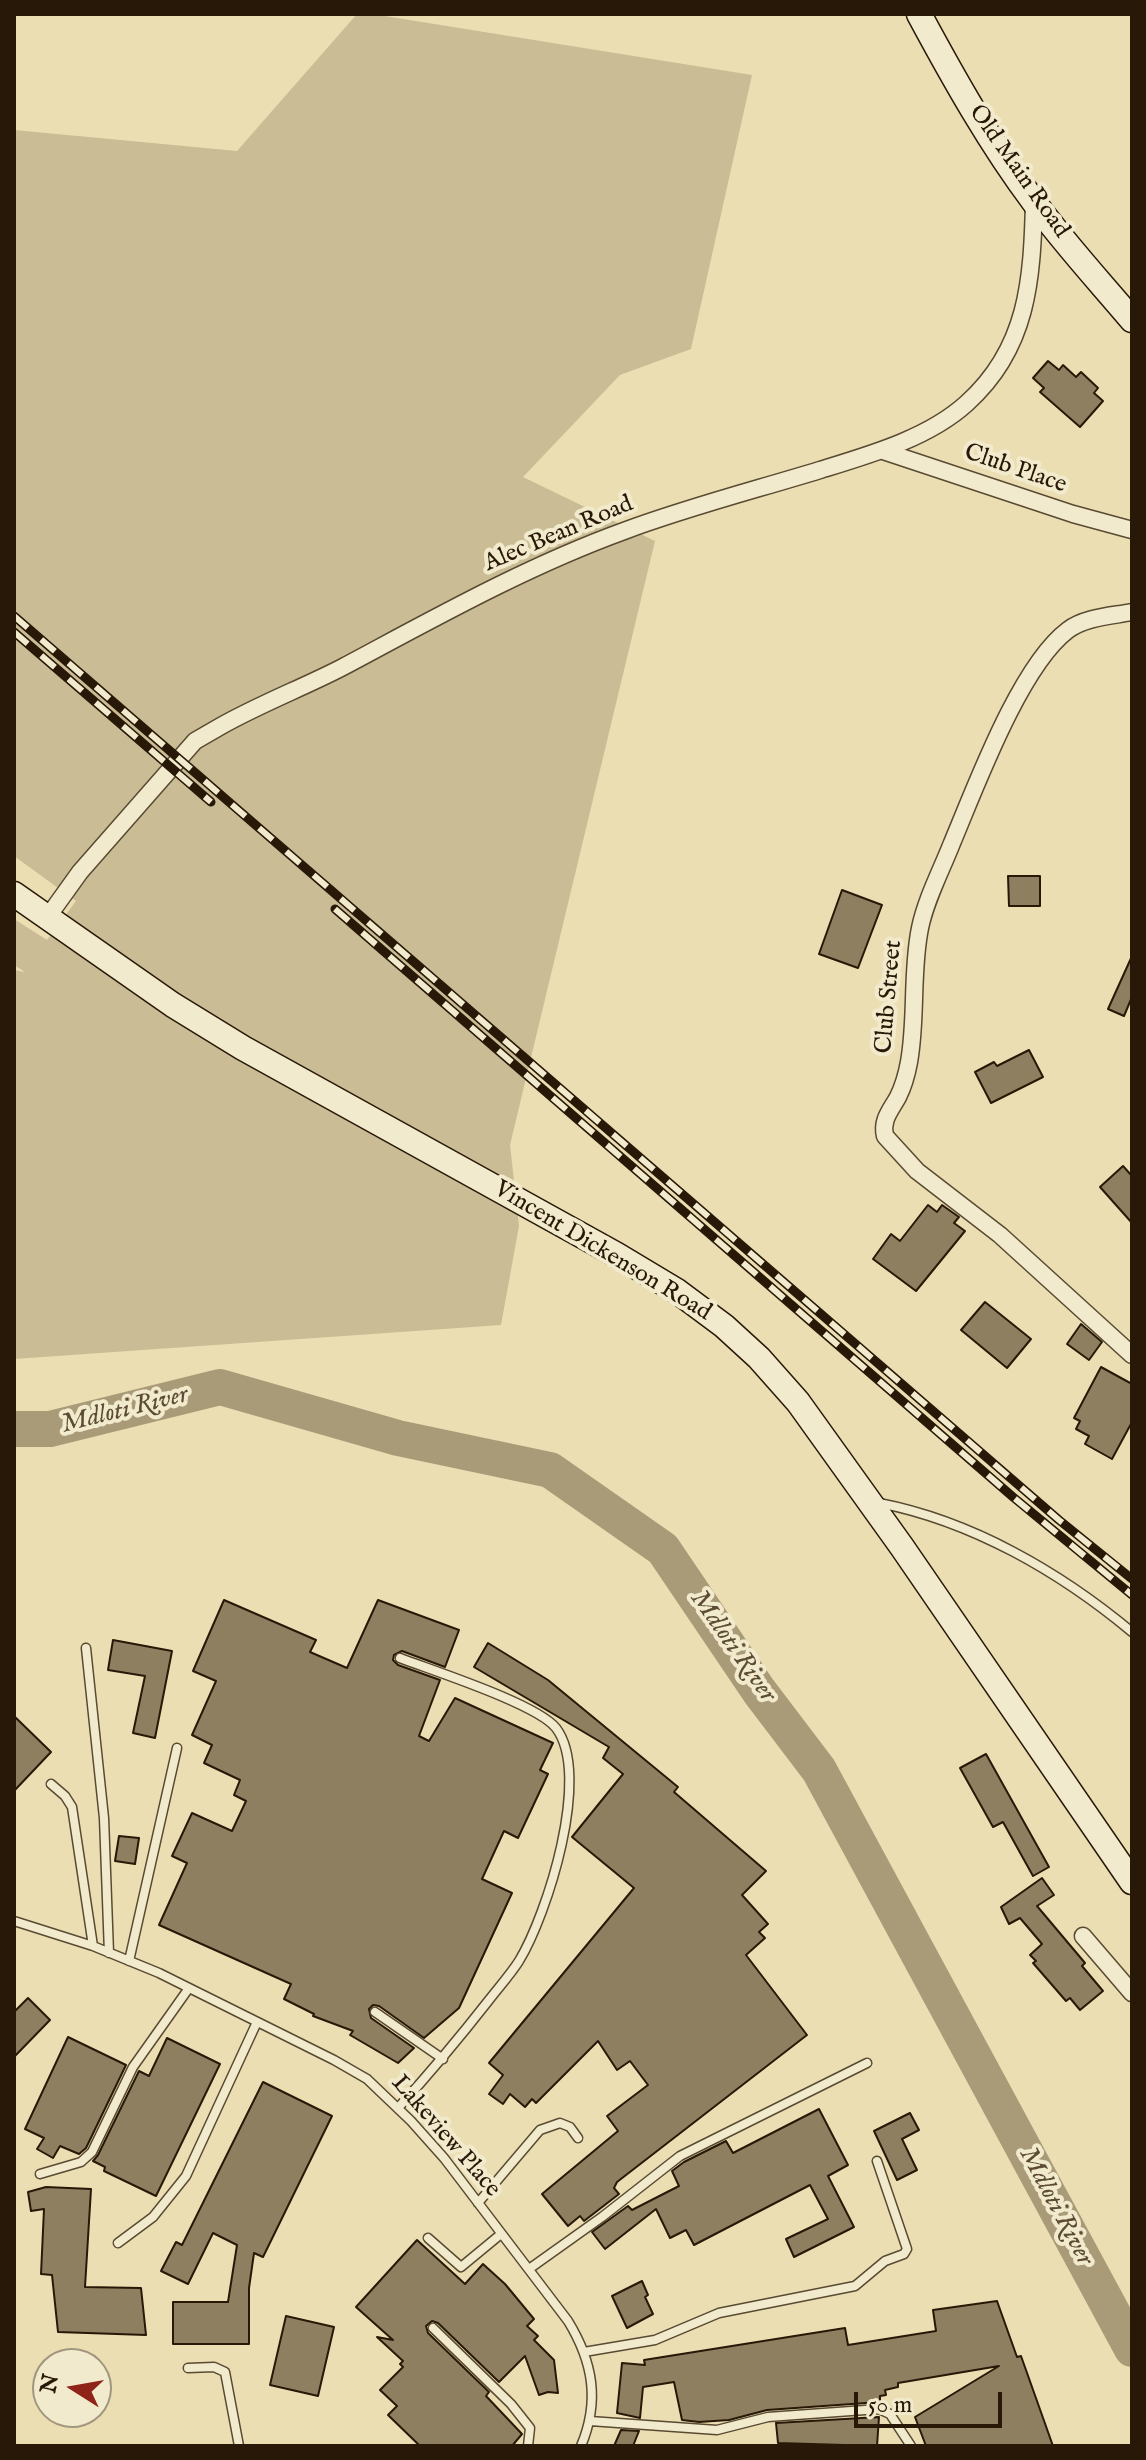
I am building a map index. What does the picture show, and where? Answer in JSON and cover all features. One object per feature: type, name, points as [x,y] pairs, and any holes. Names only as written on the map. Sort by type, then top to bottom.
[{"type":"main road","name":"Old Main Road","points":[[919,14],[986,132],[1034,203],[1132,320]]},
{"type":"main road","name":"Vincent Dickenson Road","points":[[14,894],[173,1005],[243,1048],[617,1255],[677,1291],[724,1326],[759,1358],[798,1402],[871,1502],[1132,1882]]},
{"type":"street","name":"Alec Bean Road","points":[[47,918],[80,872],[195,741],[221,726],[337,669],[442,612],[624,531],[883,451],[940,422],[965,405],[988,382],[1007,356],[1020,325],[1030,274],[1034,203]]},
{"type":"street","name":"Club Place","points":[[883,451],[1059,510],[1132,530]]},
{"type":"street","name":"Club Street","points":[[1132,612],[1092,619],[1070,628],[1052,645],[1025,683],[1005,723],[967,807],[921,924],[909,1063],[900,1094],[886,1117],[883,1130],[917,1171],[1000,1235],[1132,1355]]},
{"type":"street","points":[[1083,1936],[1132,1993]]},
{"type":"lane","points":[[871,1502],[904,1508],[973,1531],[1042,1570],[1132,1632]]},
{"type":"lane","points":[[86,1648],[104,1818],[109,1953]]},
{"type":"lane","points":[[398,2108],[443,2059],[519,1961],[548,1897],[568,1810],[569,1764],[555,1727],[545,1719],[515,1702],[400,1658]]},
{"type":"lane","points":[[129,1961],[177,1748]]},
{"type":"lane","points":[[51,1784],[72,1807],[93,1946]]},
{"type":"lane","name":"Lakeview Place","points":[[14,1921],[129,1961],[189,1988],[367,2079],[444,2158],[568,2321],[584,2352],[593,2392],[590,2421],[581,2446]]},
{"type":"lane","points":[[40,2174],[81,2162],[92,2152],[133,2067],[189,1988]]},
{"type":"lane","points":[[375,2012],[443,2059]]},
{"type":"lane","points":[[118,2243],[153,2217],[186,2176],[257,2022]]},
{"type":"lane","points":[[529,2269],[680,2156],[867,2063]]},
{"type":"lane","points":[[478,2203],[540,2130],[560,2123],[570,2127],[578,2138]]},
{"type":"lane","points":[[584,2352],[655,2340],[719,2313],[855,2286],[885,2261],[904,2254],[907,2249],[877,2161]]},
{"type":"lane","points":[[428,2238],[461,2267],[501,2234]]},
{"type":"lane","points":[[433,2328],[511,2404],[530,2428],[528,2446]]},
{"type":"lane","points":[[188,2368],[214,2367],[225,2372],[239,2446]]},
{"type":"lane","points":[[590,2421],[717,2430],[768,2417],[879,2409],[890,2414],[911,2446]]},
{"type":"shaded area","points":[[357,14],[752,75],[691,349],[620,375],[523,477],[655,541],[510,1145],[519,1226],[501,1325],[14,1359],[14,970],[25,972],[14,965],[14,919],[47,940],[76,901],[14,856],[14,130],[237,151]]},
{"type":"building","points":[[1048,361],[1059,370],[1063,365],[1076,377],[1081,372],[1098,388],[1094,393],[1103,401],[1080,427],[1040,392],[1044,388],[1033,378]]},
{"type":"building","points":[[1008,876],[1040,876],[1040,906],[1009,906]]},
{"type":"building","points":[[842,890],[882,905],[858,968],[819,954]]},
{"type":"building","points":[[1132,956],[1132,997],[1124,1016],[1108,1009]]},
{"type":"building","points":[[1029,1050],[1043,1077],[991,1103],[975,1072],[994,1062],[997,1066]]},
{"type":"building","points":[[1123,1166],[1132,1176],[1132,1223],[1100,1187]]},
{"type":"building","points":[[928,1205],[937,1212],[942,1205],[959,1217],[954,1223],[965,1231],[916,1291],[873,1259],[891,1234],[900,1241]]},
{"type":"building","points":[[985,1302],[1031,1339],[1007,1368],[961,1330]]},
{"type":"building","points":[[1081,1324],[1102,1342],[1089,1360],[1067,1344]]},
{"type":"building","points":[[1101,1367],[1132,1384],[1132,1422],[1112,1459],[1085,1444],[1089,1436],[1076,1429],[1080,1421],[1074,1418]]},
{"type":"building","points":[[224,1600],[316,1640],[310,1652],[347,1668],[378,1600],[459,1630],[445,1667],[402,1651],[394,1655],[393,1660],[398,1665],[440,1680],[419,1736],[429,1741],[455,1698],[553,1743],[540,1770],[548,1774],[518,1838],[504,1831],[482,1879],[512,1893],[459,2008],[424,2038],[379,2006],[373,2005],[369,2009],[371,2018],[414,2048],[398,2063],[350,2035],[353,2031],[313,2016],[284,1999],[291,1984],[159,1925],[187,1863],[172,1856],[192,1813],[232,1831],[246,1801],[234,1795],[240,1780],[204,1763],[212,1745],[192,1735],[216,1681],[193,1671]]},
{"type":"building","points":[[113,1640],[172,1651],[155,1738],[133,1733],[145,1676],[108,1670]]},
{"type":"building","points":[[488,1643],[548,1680],[678,1787],[674,1792],[766,1871],[742,1895],[768,1924],[759,1932],[765,1938],[746,1955],[807,2035],[617,2182],[614,2188],[619,2194],[584,2221],[580,2216],[568,2226],[542,2194],[618,2131],[607,2116],[648,2085],[630,2061],[617,2070],[598,2041],[536,2103],[532,2099],[525,2107],[510,2094],[503,2104],[489,2094],[503,2075],[489,2063],[634,1888],[572,1837],[623,1774],[603,1758],[609,1747],[474,1667]]},
{"type":"building","points":[[14,1716],[51,1752],[14,1791]]},
{"type":"building","points":[[986,1754],[1049,1867],[1033,1876],[1003,1822],[993,1827],[960,1768]]},
{"type":"building","points":[[119,1836],[139,1838],[135,1864],[115,1861]]},
{"type":"building","points":[[1042,1878],[1054,1895],[1037,1906],[1085,1963],[1082,1966],[1103,1991],[1080,2010],[1070,1998],[1066,2001],[1033,1963],[1036,1961],[1030,1955],[1042,1944],[1020,1918],[1009,1924],[1001,1907]]},
{"type":"building","points":[[28,1998],[50,2020],[14,2057],[14,2012]]},
{"type":"building","points":[[68,2037],[126,2065],[86,2148],[79,2154],[60,2146],[53,2158],[37,2149],[44,2138],[25,2129]]},
{"type":"building","points":[[167,2038],[220,2064],[156,2196],[104,2171],[105,2167],[93,2161],[139,2071],[149,2076]]},
{"type":"building","points":[[263,2082],[332,2116],[263,2257],[254,2253],[249,2288],[249,2344],[173,2344],[173,2302],[228,2302],[237,2245],[213,2233],[188,2284],[161,2271],[176,2242],[182,2245]]},
{"type":"building","points":[[819,2109],[848,2165],[828,2176],[854,2227],[794,2257],[786,2239],[828,2219],[810,2185],[694,2245],[686,2230],[670,2238],[656,2209],[605,2249],[592,2232],[628,2206],[632,2210],[679,2186],[672,2171],[684,2162],[726,2141],[733,2153]]},
{"type":"building","points":[[910,2113],[919,2130],[902,2139],[917,2170],[897,2180],[874,2131]]},
{"type":"building","points":[[46,2187],[91,2189],[85,2287],[141,2288],[146,2335],[58,2332],[52,2275],[41,2274],[44,2209],[31,2211],[28,2192]]},
{"type":"building","points":[[417,2240],[465,2284],[483,2264],[505,2284],[534,2319],[527,2326],[538,2336],[534,2340],[554,2360],[558,2393],[539,2395],[525,2356],[499,2382],[438,2323],[432,2321],[426,2326],[428,2333],[489,2392],[486,2396],[522,2434],[512,2446],[420,2446],[388,2415],[397,2406],[380,2390],[403,2367],[400,2364],[403,2361],[377,2337],[393,2340],[356,2307]]},
{"type":"building","points":[[642,2281],[653,2314],[627,2328],[612,2296]]},
{"type":"building","points":[[997,2301],[1017,2357],[1021,2356],[1053,2446],[926,2446],[915,2417],[999,2366],[898,2383],[898,2387],[885,2390],[886,2395],[880,2396],[880,2402],[767,2410],[729,2420],[699,2422],[682,2420],[674,2382],[643,2387],[640,2418],[617,2413],[622,2363],[645,2365],[644,2360],[845,2328],[848,2345],[936,2331],[933,2310]]},
{"type":"building","points":[[286,2316],[334,2327],[318,2396],[270,2385]]},
{"type":"building","points":[[879,2417],[877,2446],[778,2443],[776,2423]]},
{"type":"building","points":[[621,2430],[639,2431],[633,2446],[614,2446]]},
{"type":"waterway","name":"Mdloti River","points":[[14,1429],[50,1429],[220,1387],[398,1438],[550,1470],[663,1549],[759,1691],[819,1770],[1132,2349]]},
{"type":"railway","points":[[14,616],[1059,1520],[1132,1579]]},
{"type":"railway","points":[[14,632],[211,802]]},
{"type":"railway","points":[[335,909],[1013,1497],[1132,1595]]}]
